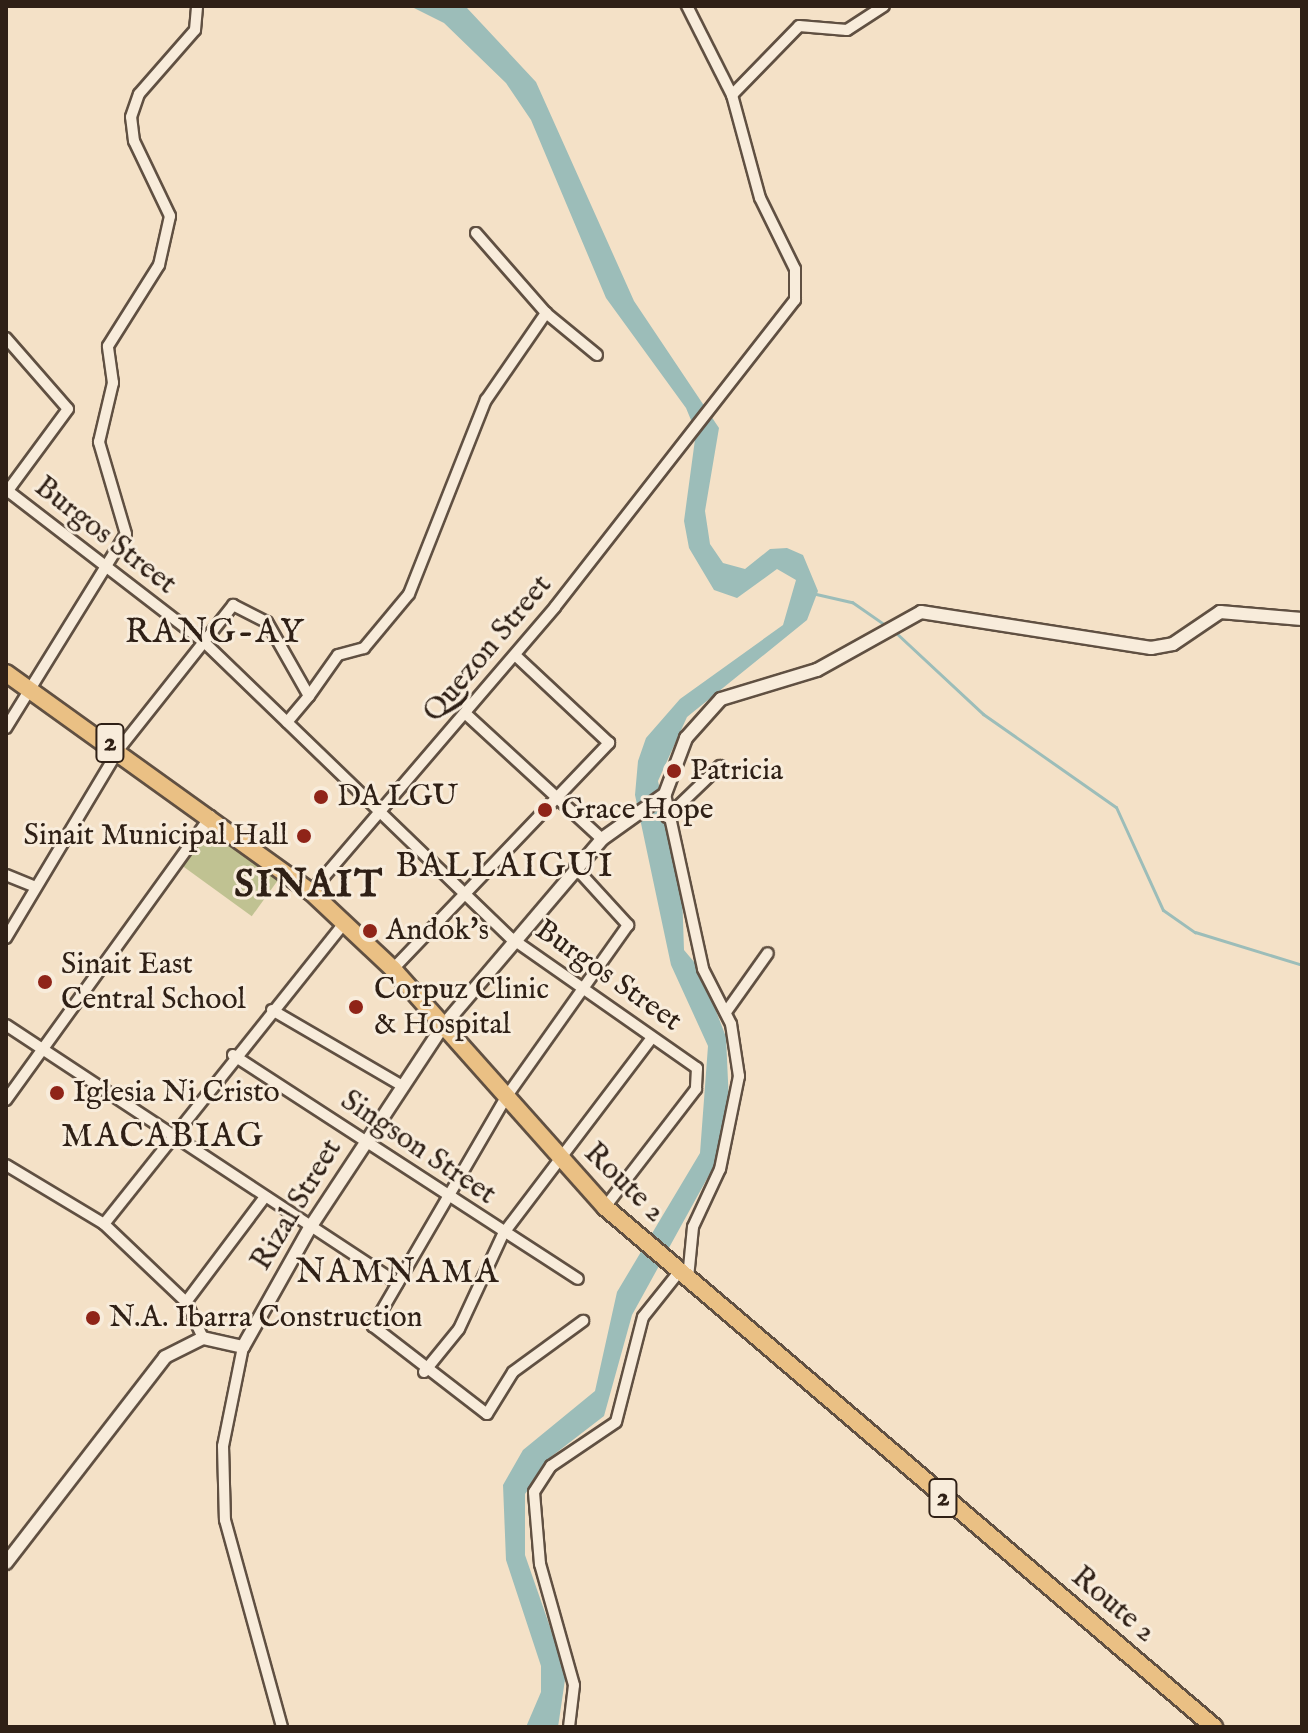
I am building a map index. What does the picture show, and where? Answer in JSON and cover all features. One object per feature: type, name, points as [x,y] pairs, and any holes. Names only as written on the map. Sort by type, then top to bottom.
[{"type":"highway","name":"Route 2","points":[[6,673],[212,815],[311,892],[393,969],[505,1099],[605,1207],[1214,1727]]},
{"type":"street","points":[[6,728],[29,688],[108,573],[126,531],[99,442],[113,383],[109,342],[159,265],[170,216],[134,141],[131,117],[145,85],[195,30],[197,6]]},
{"type":"street","name":"Quezon Street","points":[[311,892],[515,655],[713,401],[790,309],[799,283],[760,198],[732,95],[687,6]]},
{"type":"street","points":[[732,95],[799,26],[847,30],[884,6]]},
{"type":"street","points":[[476,233],[546,313],[597,355]]},
{"type":"street","points":[[287,722],[338,655],[364,648],[409,594],[486,400],[546,313]]},
{"type":"street","points":[[6,338],[68,409],[7,492]]},
{"type":"street","name":"Burgos Street","points":[[7,492],[108,573],[204,642],[511,938],[692,1063],[699,1080],[605,1207]]},
{"type":"street","points":[[6,938],[119,749],[231,606],[241,606],[267,622],[309,696]]},
{"type":"street","points":[[569,1727],[574,1685],[540,1564],[534,1492],[551,1466],[616,1422],[643,1317],[680,1273],[693,1227],[720,1169],[738,1088],[726,1012],[703,969],[660,797],[686,738],[721,699],[817,670],[921,612],[1151,648],[1173,644],[1220,612],[1302,619]]},
{"type":"street","points":[[393,969],[462,890],[610,740],[515,655]]},
{"type":"street","points":[[466,714],[559,792],[602,839]]},
{"type":"street","points":[[667,817],[720,766]]},
{"type":"street","name":"Rizal Street","points":[[282,1727],[222,1494],[243,1347],[311,1226],[401,1085],[443,1026],[511,938],[575,867],[629,814],[660,797]]},
{"type":"street","points":[[6,1100],[212,815]]},
{"type":"street","points":[[575,867],[629,923],[505,1099],[374,1329],[424,1372],[487,1414],[513,1372],[583,1321]]},
{"type":"street","points":[[6,875],[35,887]]},
{"type":"street","points":[[104,1224],[233,1055],[345,922]]},
{"type":"street","points":[[726,1012],[768,953]]},
{"type":"street","points":[[272,1010],[401,1085]]},
{"type":"street","points":[[6,1025],[264,1198],[398,1283]]},
{"type":"street","points":[[424,1372],[459,1329],[503,1234],[557,1157],[652,1038]]},
{"type":"street","name":"Singson Street","points":[[233,1055],[366,1140],[503,1234],[578,1279]]},
{"type":"street","points":[[6,1165],[104,1224],[186,1302],[203,1338]]},
{"type":"street","points":[[186,1302],[264,1198]]},
{"type":"street","points":[[6,1563],[153,1370],[203,1338],[243,1347]]},
{"type":"green space","points":[[211,826],[281,877],[252,916],[182,866]]},
{"type":"water","points":[[410,6],[467,8],[536,82],[634,301],[719,428],[705,511],[710,544],[723,563],[745,569],[770,549],[787,548],[803,555],[818,591],[807,620],[687,717],[658,781],[682,891],[684,950],[700,969],[726,1037],[729,1103],[714,1166],[632,1315],[604,1416],[552,1456],[525,1494],[525,1555],[566,1673],[558,1727],[526,1727],[541,1692],[541,1666],[506,1560],[503,1485],[523,1450],[595,1391],[617,1292],[700,1153],[708,1046],[671,965],[635,795],[638,761],[646,738],[680,699],[783,625],[796,580],[777,569],[737,598],[714,590],[689,548],[684,521],[696,432],[686,408],[606,298],[531,120],[506,83],[444,23]]},
{"type":"waterway","points":[[816,594],[852,602],[888,627]]},
{"type":"waterway","points":[[894,631],[983,714],[1116,807],[1163,910],[1195,932],[1302,965]]},
{"type":"place","name":"Patricia","points":[[674,771]]},
{"type":"place","name":"DA LGU","points":[[321,797]]},
{"type":"place","name":"Grace Hope","points":[[545,810]]},
{"type":"place","name":"Sinait Municipal Hall","points":[[304,836]]},
{"type":"place","name":"Andok's","points":[[370,931]]},
{"type":"place","name":"Sinait East Central School","points":[[45,982]]},
{"type":"place","name":"Corpuz Clinic & Hospital","points":[[356,1007]]},
{"type":"place","name":"Iglesia Ni Cristo","points":[[57,1093]]},
{"type":"place","name":"N.A. Ibarra Construction","points":[[93,1318]]},
{"type":"district","name":"RANG-AY","points":[[215,633]]},
{"type":"district","name":"BALLAIGUI","points":[[505,867]]},
{"type":"district","name":"SINAIT","points":[[309,887]]},
{"type":"district","name":"MACABIAG","points":[[163,1137]]},
{"type":"district","name":"NAMNAMA","points":[[398,1273]]}]
